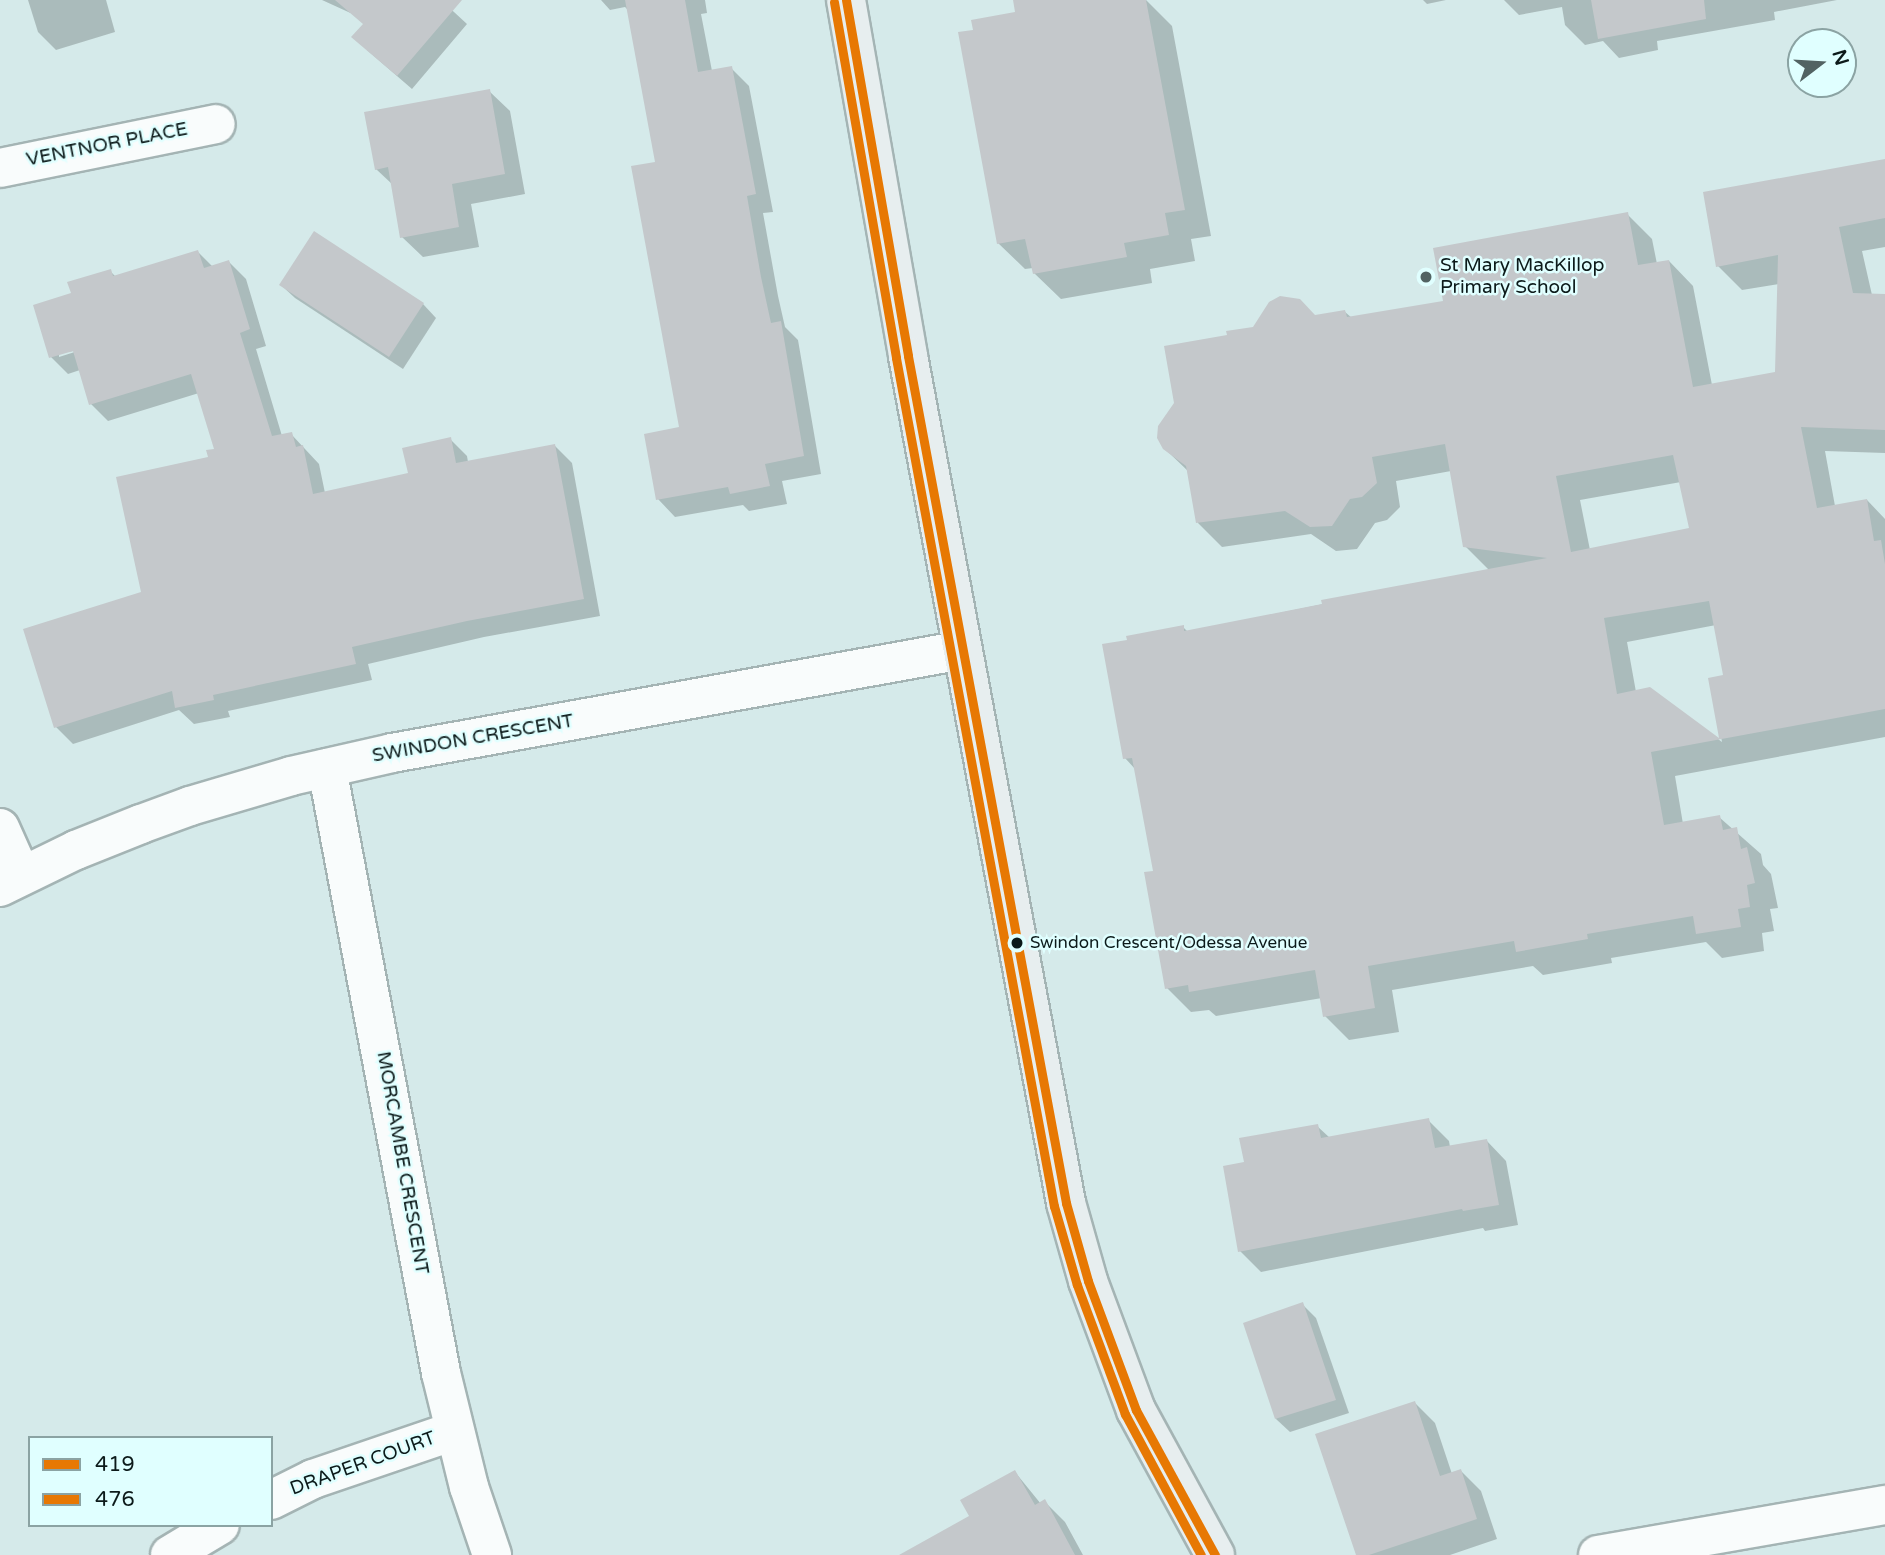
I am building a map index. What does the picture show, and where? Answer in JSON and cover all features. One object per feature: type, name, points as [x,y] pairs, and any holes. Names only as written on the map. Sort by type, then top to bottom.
[{"type":"street","points":[[846,0],[1049,1124],[1080,1255],[1110,1348],[1136,1410],[1215,1555]]},
{"type":"street","name":"VENTNOR PLACE","points":[[0,168],[216,124]]},
{"type":"street","name":"SWINDON CRESCENT","points":[[11,881],[76,850],[190,806],[327,768],[406,751],[963,650]]},
{"type":"street","name":"MORCAMBE CRESCENT","points":[[327,768],[441,1373],[454,1431],[492,1555]]},
{"type":"street","points":[[0,828],[11,881]]},
{"type":"street","name":"DRAPER COURT","points":[[273,1499],[313,1479],[454,1431]]},
{"type":"street","points":[[1598,1555],[1885,1505]]},
{"type":"street","points":[[170,1555],[217,1527]]},
{"type":"building","points":[[335,0],[462,0],[397,76],[351,37],[363,24]]},
{"type":"building","points":[[625,0],[685,0],[698,72],[732,66],[756,194],[747,196],[761,277],[771,323],[781,321],[804,456],[765,464],[770,486],[730,494],[728,487],[656,500],[644,434],[679,427],[631,166],[655,162]]},
{"type":"building","points":[[1013,0],[1146,0],[1185,210],[1165,213],[1169,235],[1124,243],[1127,257],[1033,274],[1025,239],[997,244],[958,32],[973,30],[971,20],[1015,12]]},
{"type":"building","points":[[1591,0],[1704,0],[1706,19],[1598,39]]},
{"type":"building","points":[[490,89],[505,174],[452,184],[459,227],[400,238],[388,167],[375,170],[364,112]]},
{"type":"building","points":[[1885,159],[1885,218],[1839,227],[1853,293],[1885,294],[1885,430],[1801,427],[1817,508],[1867,499],[1874,541],[1881,540],[1885,564],[1885,709],[1651,752],[1664,825],[1720,815],[1723,830],[1737,827],[1741,849],[1747,847],[1755,883],[1747,885],[1750,907],[1738,909],[1741,927],[1696,934],[1693,916],[1587,934],[1588,939],[1516,952],[1514,941],[1368,966],[1375,1008],[1323,1017],[1315,970],[1189,992],[1188,985],[1165,989],[1144,872],[1153,871],[1132,758],[1123,759],[1102,644],[1127,640],[1126,636],[1184,625],[1184,631],[1322,604],[1321,600],[1547,558],[1463,547],[1445,444],[1372,457],[1377,483],[1362,497],[1350,499],[1332,526],[1310,527],[1285,511],[1196,523],[1186,466],[1163,449],[1157,438],[1158,426],[1174,403],[1164,346],[1227,335],[1226,331],[1253,327],[1269,302],[1280,296],[1300,299],[1315,315],[1345,310],[1347,317],[1443,301],[1433,248],[1628,212],[1638,265],[1669,260],[1693,387],[1775,372],[1778,255],[1716,267],[1703,192]],"holes":[[[1673,455],[1689,528],[1571,552],[1556,476]],[[1709,601],[1723,675],[1708,678],[1719,738],[1650,687],[1617,694],[1604,618]]]},
{"type":"building","points":[[314,231],[424,303],[389,357],[279,285]]},
{"type":"building","points":[[198,250],[204,268],[229,260],[250,329],[240,333],[272,436],[292,432],[296,447],[303,445],[313,494],[408,473],[402,448],[451,437],[456,463],[555,444],[584,599],[467,621],[352,647],[356,664],[213,695],[214,700],[175,708],[172,691],[54,728],[23,629],[141,592],[116,477],[208,457],[206,450],[214,449],[191,374],[89,405],[73,351],[49,358],[33,305],[71,293],[67,282],[111,269],[113,276]]},
{"type":"building","points":[[1429,1118],[1435,1148],[1487,1139],[1499,1205],[1462,1209],[1238,1252],[1223,1166],[1244,1162],[1239,1138],[1318,1124],[1321,1138]]},
{"type":"building","points":[[1303,1302],[1336,1400],[1275,1419],[1243,1323]]},
{"type":"building","points":[[1415,1401],[1440,1476],[1461,1469],[1477,1519],[1369,1555],[1356,1555],[1315,1434]]},
{"type":"building","points":[[1015,1470],[1035,1505],[1045,1499],[1075,1555],[899,1555],[969,1516],[960,1500]]},
{"type":"transit line","name":"419","points":[[846,0],[908,356],[1066,1203],[1088,1281],[1136,1410],[1215,1555]]},
{"type":"transit line","name":"476","points":[[834,2],[896,358],[1054,1206],[1077,1285],[1125,1414],[1201,1555]]},
{"type":"place","name":"St Mary MacKillop Primary School","points":[[1426,277]]},
{"type":"place","name":"Swindon Crescent/Odessa Avenue","points":[[1017,943]]}]
